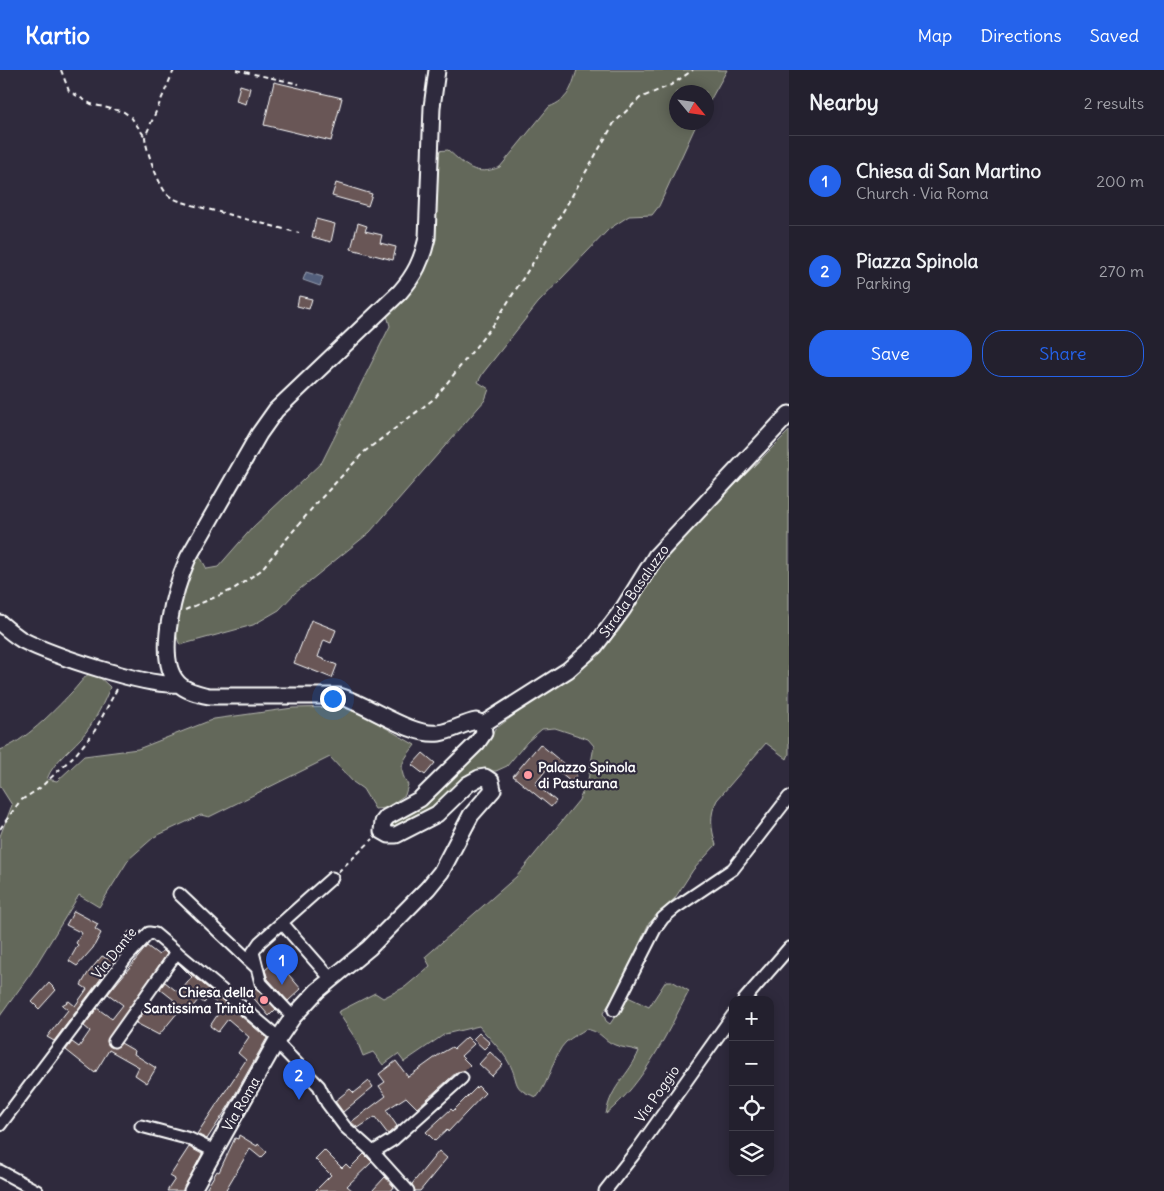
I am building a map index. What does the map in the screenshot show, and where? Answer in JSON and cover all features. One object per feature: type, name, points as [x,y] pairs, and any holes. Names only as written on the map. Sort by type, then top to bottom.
[{"type":"main road","points":[[382,831],[383,822],[388,817],[420,798],[481,738],[484,729],[483,724],[476,721],[441,732],[429,733],[405,725],[357,701],[339,696],[209,696],[191,692],[178,684],[169,667],[167,656],[174,595],[188,558],[259,434],[294,391],[400,292],[413,276],[419,264],[426,238],[432,107],[437,70]]},
{"type":"main road","name":"Strada Basaluzzo","points":[[483,724],[568,670],[595,646],[623,609],[656,556],[789,414]]},
{"type":"main road","points":[[0,624],[20,639],[41,648],[124,675],[166,685],[178,684]]},
{"type":"main road","name":"Via Roma","points":[[192,1191],[277,1040],[293,1017],[312,996],[369,948],[428,888],[441,872],[471,815],[492,794],[493,784],[486,777],[479,778],[428,820],[396,836],[382,831]]},
{"type":"street","points":[[614,1010],[663,918],[733,869],[789,797]]},
{"type":"street","points":[[293,1017],[261,983],[253,952],[254,948],[332,878]]},
{"type":"street","points":[[179,894],[256,967]]},
{"type":"street","points":[[282,923],[332,980]]},
{"type":"street","name":"Via Dante","points":[[0,1125],[126,958],[147,935],[155,934],[277,1040],[319,1086],[327,1103],[345,1127],[373,1152],[405,1188]]},
{"type":"street","points":[[747,996],[789,948]]},
{"type":"street","points":[[114,1041],[177,952]]},
{"type":"street","name":"Via Poggio","points":[[605,1191],[638,1149],[729,1021]]},
{"type":"street","points":[[373,1152],[394,1140],[462,1078]]},
{"type":"street","points":[[141,1126],[190,1139],[214,1151]]},
{"type":"street","points":[[0,1171],[37,1191]]},
{"type":"path","points":[[61,70],[69,91],[91,104],[124,112],[145,137]]},
{"type":"path","points":[[174,70],[145,137],[146,149],[166,193],[175,199],[299,234]]},
{"type":"path","points":[[236,70],[299,84]]},
{"type":"path","points":[[172,616],[232,590],[260,571],[314,506],[364,452],[434,398],[494,324],[539,253],[614,123],[640,98],[671,85],[692,70]]},
{"type":"path","points":[[0,829],[20,801],[40,788],[76,754],[94,732],[124,675]]},
{"type":"path","points":[[332,878],[382,831]]},
{"type":"green space","points":[[577,70],[727,70],[714,93],[714,85],[669,85],[669,130],[694,130],[659,206],[652,215],[629,216],[609,229],[538,303],[478,382],[489,389],[485,400],[370,532],[295,593],[279,610],[253,625],[180,645],[176,625],[178,612],[189,573],[198,553],[207,569],[218,567],[253,527],[322,462],[390,326],[387,315],[421,273],[436,151],[448,150],[466,165],[477,170],[484,171],[500,167],[549,107],[561,101],[571,88]]},
{"type":"green space","points":[[789,431],[789,754],[787,759],[766,743],[717,800],[714,806],[712,822],[716,845],[693,870],[675,898],[649,923],[616,994],[603,1013],[606,1021],[610,1024],[628,997],[649,1007],[666,981],[672,981],[689,991],[654,1057],[632,1087],[606,1114],[612,1095],[639,1051],[615,1045],[596,1032],[586,1029],[568,1040],[562,1047],[537,1097],[519,1088],[506,1058],[479,1026],[445,1034],[404,1062],[398,1054],[383,1065],[373,1052],[363,1056],[357,1041],[338,1012],[375,993],[383,998],[405,987],[430,966],[425,957],[517,876],[579,800],[588,780],[594,746],[588,739],[555,728],[542,729],[527,742],[507,766],[496,771],[480,771],[435,808],[392,829],[389,825],[391,822],[445,783],[492,737],[494,730],[529,704],[578,673],[618,632],[661,565],[698,522]]},
{"type":"green space","points":[[93,671],[110,687],[108,693],[86,732],[54,766],[47,779],[57,781],[84,756],[138,749],[214,719],[293,708],[343,707],[367,717],[415,745],[405,759],[402,768],[402,773],[408,785],[405,795],[386,808],[375,809],[363,789],[353,782],[330,757],[209,817],[201,815],[154,837],[129,859],[99,907],[79,895],[31,973],[0,1016],[0,836],[12,805],[0,786],[0,750],[19,740],[38,726]]},
{"type":"water","points":[[306,272],[323,277],[320,286],[303,280]]},
{"type":"building","points":[[274,82],[342,98],[331,141],[264,125]]},
{"type":"building","points":[[240,85],[250,88],[246,104],[236,101]]},
{"type":"building","points":[[336,183],[372,194],[368,206],[332,196]]},
{"type":"building","points":[[316,219],[335,224],[331,242],[312,237]]},
{"type":"building","points":[[358,223],[367,226],[365,231],[382,235],[380,243],[396,247],[393,260],[351,249]]},
{"type":"building","points":[[299,296],[312,299],[309,309],[297,306]]},
{"type":"building","points":[[311,620],[336,630],[331,643],[324,640],[318,657],[337,665],[332,678],[294,663]]},
{"type":"building","name":"Palazzo Spinola di Pasturana","points":[[540,744],[577,775],[571,782],[550,765],[535,784],[556,801],[551,807],[513,776]]},
{"type":"building","points":[[423,753],[435,763],[425,775],[412,765]]},
{"type":"building","points":[[74,911],[98,924],[95,929],[101,933],[93,948],[77,966],[69,961],[82,933],[66,925]]},
{"type":"building","points":[[129,931],[137,935],[120,953],[54,1041],[47,1037],[68,1010],[62,1005],[69,1001],[75,1006],[87,989],[81,985],[88,973],[102,956],[108,959]]},
{"type":"building","points":[[147,946],[159,955],[163,950],[167,954],[107,1041],[113,1048],[121,1043],[135,1051],[134,1054],[156,1068],[147,1083],[135,1075],[139,1067],[109,1050],[95,1073],[66,1050],[72,1042],[79,1047],[90,1031],[84,1026],[97,1008],[112,1019],[123,1005],[108,994]]},
{"type":"building","points":[[178,963],[267,1038],[228,1107],[207,1139],[197,1134],[246,1060],[238,1053],[249,1037],[228,1019],[218,1032],[210,1026],[222,1008],[209,997],[204,1003],[199,999],[189,1011],[183,1006],[159,1035],[136,1023],[149,1005],[162,1014],[174,1000],[160,989],[165,982],[179,993],[192,977]]},
{"type":"building","points":[[273,963],[280,971],[283,968],[301,989],[288,1001],[268,979],[265,970]]},
{"type":"building","points":[[49,983],[56,990],[39,1009],[32,1002]]},
{"type":"building","name":"Chiesa della Santissima Trinità","points":[[256,988],[276,1009],[269,1016],[250,994]]},
{"type":"building","points":[[479,1033],[490,1043],[484,1049],[473,1039]]},
{"type":"building","points":[[467,1037],[474,1044],[461,1056],[470,1065],[464,1071],[457,1072],[417,1108],[406,1097],[386,1110],[397,1126],[388,1134],[375,1117],[358,1128],[351,1122],[386,1096],[379,1086],[385,1082],[379,1074],[396,1061],[408,1077],[440,1054],[452,1047],[454,1049]]},
{"type":"building","points":[[490,1052],[503,1064],[492,1076],[479,1064]]},
{"type":"building","points":[[369,1081],[373,1087],[343,1112],[335,1101],[350,1089],[354,1093]]},
{"type":"building","points":[[478,1086],[485,1093],[448,1132],[447,1130],[435,1141],[426,1132],[451,1109],[453,1111]]},
{"type":"building","points":[[239,1135],[257,1146],[258,1144],[267,1152],[261,1158],[250,1149],[225,1191],[205,1191],[217,1171],[219,1172],[235,1138],[238,1139]]},
{"type":"building","points":[[189,1147],[202,1154],[183,1191],[167,1191],[175,1179],[170,1176]]},
{"type":"building","points":[[324,1150],[342,1168],[346,1164],[350,1168],[364,1154],[372,1162],[347,1186],[353,1191],[315,1191],[331,1175],[315,1159]]},
{"type":"building","points":[[439,1151],[447,1158],[420,1191],[415,1191],[412,1184]]},
{"type":"building","points":[[385,1177],[394,1187],[391,1191],[372,1191]]},
{"type":"place","name":"Palazzo Spinola di Pasturana","points":[[528,775]]},
{"type":"place","name":"Chiesa di San Martino","points":[[282,985]]},
{"type":"place","name":"Chiesa della Santissima Trinità","points":[[264,1000]]},
{"type":"place","name":"Piazza Spinola","points":[[299,1100]]}]
